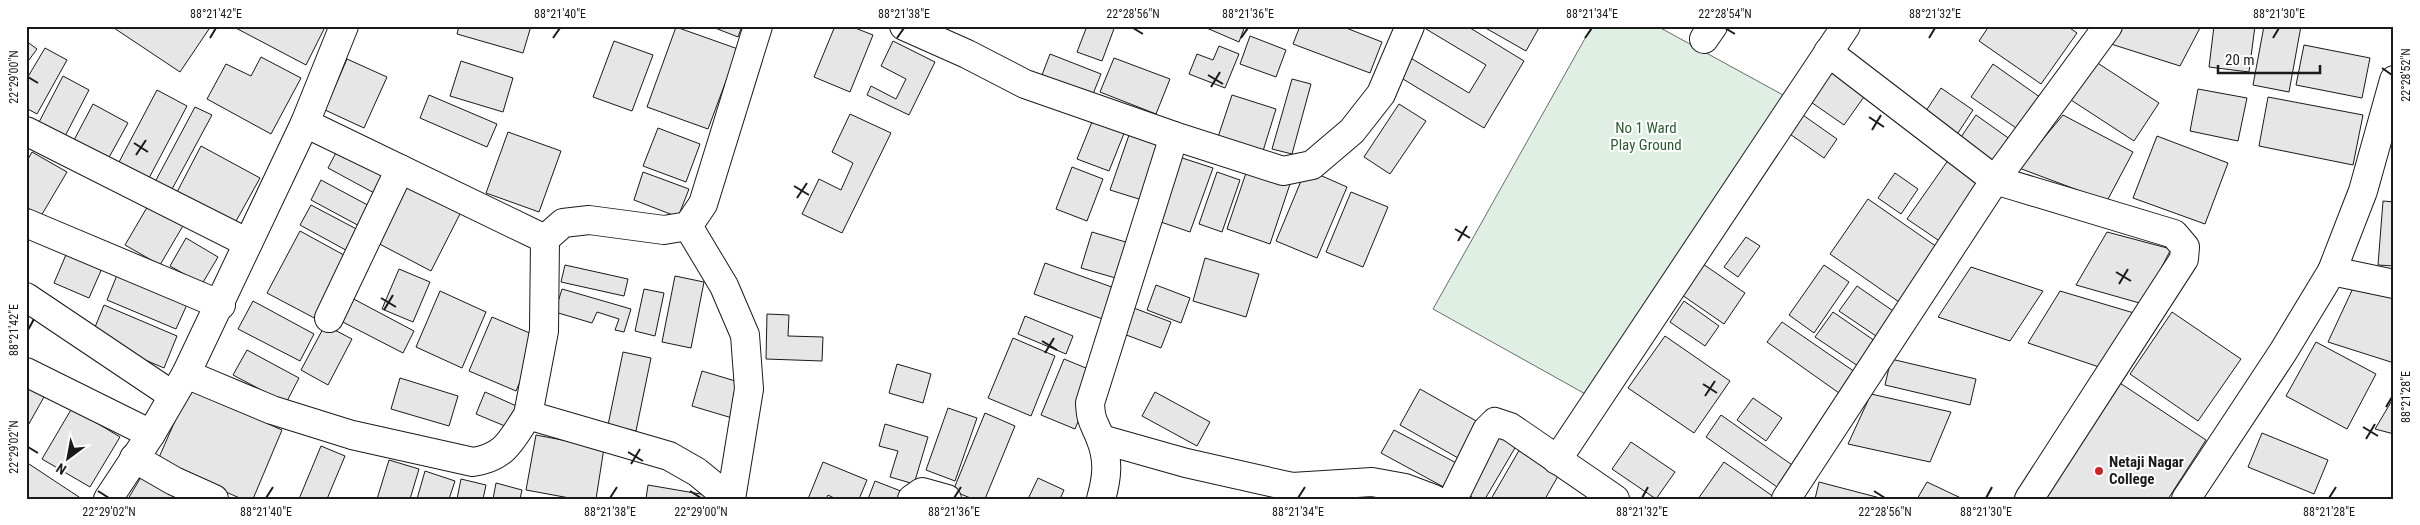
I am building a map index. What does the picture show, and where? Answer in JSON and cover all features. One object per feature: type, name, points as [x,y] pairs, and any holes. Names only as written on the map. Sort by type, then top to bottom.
[{"type":"street","points":[[108,499],[151,434],[221,305],[248,243],[306,123],[344,26]]},
{"type":"street","points":[[26,297],[179,385],[272,410],[352,435],[473,462],[491,459],[503,450],[528,415],[544,331],[545,239],[563,223],[589,220],[664,230],[688,226],[703,204],[758,26]]},
{"type":"street","points":[[904,26],[948,35],[1025,84],[1174,136],[1283,171],[1312,165],[1352,131],[1381,94],[1410,26]]},
{"type":"street","points":[[1557,460],[1846,26]]},
{"type":"street","points":[[1786,499],[1995,180],[2108,26]]},
{"type":"street","points":[[1828,52],[1995,180],[2174,234],[2185,247],[2184,259],[2029,499]]},
{"type":"street","points":[[2186,499],[2283,352],[2332,271],[2363,191],[2394,80]]},
{"type":"street","points":[[306,123],[545,239]]},
{"type":"street","points":[[26,131],[248,243]]},
{"type":"street","points":[[1101,499],[1107,477],[1106,458],[1101,439],[1090,420],[1090,403],[1174,136]]},
{"type":"street","points":[[329,318],[400,169]]},
{"type":"street","points":[[26,223],[221,305]]},
{"type":"street","points":[[528,415],[669,456],[697,472],[730,499],[749,389],[745,335],[724,286],[688,226]]},
{"type":"street","points":[[2332,271],[2394,284]]},
{"type":"street","points":[[26,372],[151,434]]},
{"type":"street","points":[[1453,499],[1487,430],[1495,422],[1510,427],[1615,499]]},
{"type":"street","points":[[1101,439],[1186,463],[1292,487],[1372,482],[1405,488],[1434,499]]},
{"type":"street","points":[[134,458],[174,481],[214,499]]},
{"type":"street","points":[[912,499],[922,492],[947,499]]},
{"type":"green space","name":"No 1 Ward Play Ground","points":[[1592,26],[1657,26],[1794,101],[1589,396],[1433,309]]},
{"type":"building","points":[[111,26],[205,26],[209,29],[180,72]]},
{"type":"building","points":[[232,26],[324,26],[325,27],[306,65]]},
{"type":"building","points":[[459,26],[531,26],[523,53],[457,34]]},
{"type":"building","points":[[710,26],[742,26],[738,37]]},
{"type":"building","points":[[835,26],[850,26],[873,35],[850,92],[814,77]]},
{"type":"building","points":[[1087,26],[1115,26],[1102,61],[1077,52]]},
{"type":"building","points":[[1202,26],[1245,26],[1239,42]]},
{"type":"building","points":[[1300,26],[1341,26],[1382,42],[1370,73],[1293,44]]},
{"type":"building","points":[[1427,26],[1467,26],[1524,61],[1484,128],[1398,76],[1409,57],[1469,93],[1486,65],[1426,29]]},
{"type":"building","points":[[1482,26],[1540,26],[1526,51]]},
{"type":"building","points":[[1989,26],[2067,26],[2077,33],[2041,84],[1979,41]]},
{"type":"building","points":[[2123,26],[2201,26],[2180,66],[2111,44]]},
{"type":"building","points":[[2214,26],[2255,26],[2249,72],[2209,67]]},
{"type":"building","points":[[2264,26],[2301,26],[2289,92],[2253,85]]},
{"type":"building","points":[[676,27],[738,49],[708,129],[647,107]]},
{"type":"building","points":[[1250,36],[1286,50],[1276,77],[1240,64]]},
{"type":"building","points":[[26,41],[37,49],[26,64]]},
{"type":"building","points":[[614,41],[653,55],[632,111],[593,97]]},
{"type":"building","points":[[893,41],[935,62],[909,115],[867,95],[871,86],[896,99],[906,79],[881,66]]},
{"type":"building","points":[[2304,45],[2370,58],[2362,98],[2296,85]]},
{"type":"building","points":[[1219,46],[1239,54],[1225,88],[1189,74],[1197,54],[1213,60]]},
{"type":"building","points":[[45,48],[67,60],[37,114],[26,108],[26,80]]},
{"type":"building","points":[[1050,54],[1101,74],[1093,94],[1042,75]]},
{"type":"building","points":[[261,57],[301,78],[271,134],[207,99],[226,64],[251,76]]},
{"type":"building","points":[[1114,58],[1170,79],[1156,114],[1100,92]]},
{"type":"building","points":[[347,59],[387,77],[364,128],[325,110]]},
{"type":"building","points":[[461,61],[513,78],[503,112],[450,96]]},
{"type":"building","points":[[2096,62],[2159,103],[2134,141],[2071,100]]},
{"type":"building","points":[[1993,64],[2044,100],[2022,132],[1971,97]]},
{"type":"building","points":[[1830,69],[1866,94],[1844,125],[1808,100]]},
{"type":"building","points":[[63,76],[89,90],[63,140],[37,126]]},
{"type":"building","points":[[1292,79],[1311,84],[1292,154],[1272,149]]},
{"type":"building","points":[[1941,88],[1973,110],[1956,136],[1924,114]]},
{"type":"building","points":[[2198,89],[2247,98],[2238,141],[2190,131]]},
{"type":"building","points":[[157,90],[187,106],[148,180],[118,164]]},
{"type":"building","points":[[429,95],[497,124],[487,147],[420,118]]},
{"type":"building","points":[[1232,95],[1276,109],[1263,151],[1218,137]]},
{"type":"building","points":[[2268,97],[2363,115],[2353,165],[2259,146]]},
{"type":"building","points":[[93,104],[128,123],[107,161],[73,142]]},
{"type":"building","points":[[1399,104],[1426,121],[1390,174],[1364,157]]},
{"type":"building","points":[[195,107],[212,115],[171,191],[155,182]]},
{"type":"building","points":[[1800,113],[1837,139],[1824,158],[1787,132]]},
{"type":"building","points":[[850,114],[891,133],[842,233],[802,214],[819,179],[841,190],[853,163],[832,152]]},
{"type":"building","points":[[1976,115],[2014,142],[1997,166],[1959,140]]},
{"type":"building","points":[[2063,115],[2133,152],[2107,201],[2019,168]]},
{"type":"building","points":[[1094,117],[1125,131],[1109,171],[1077,159]]},
{"type":"building","points":[[658,128],[700,144],[686,182],[643,166]]},
{"type":"building","points":[[508,132],[561,151],[539,212],[486,193]]},
{"type":"building","points":[[1129,135],[1161,146],[1142,200],[1110,190]]},
{"type":"building","points":[[2157,136],[2228,163],[2205,224],[2133,198]]},
{"type":"building","points":[[341,143],[389,169],[376,194],[328,168]]},
{"type":"building","points":[[201,146],[260,178],[235,223],[177,192]]},
{"type":"building","points":[[32,152],[67,172],[41,216],[26,207],[26,163]]},
{"type":"building","points":[[1176,156],[1213,168],[1190,232],[1155,220]]},
{"type":"building","points":[[1949,159],[1983,183],[1941,242],[1907,219]]},
{"type":"building","points":[[1072,167],[1103,179],[1087,221],[1056,209]]},
{"type":"building","points":[[1306,169],[1347,187],[1317,258],[1276,241]]},
{"type":"building","points":[[1247,170],[1290,184],[1270,244],[1227,229]]},
{"type":"building","points":[[643,172],[689,189],[678,217],[634,200]]},
{"type":"building","points":[[1217,172],[1240,180],[1222,232],[1199,224]]},
{"type":"building","points":[[1895,173],[1918,189],[1901,214],[1878,198]]},
{"type":"building","points":[[402,178],[462,210],[431,271],[370,239]]},
{"type":"building","points":[[321,180],[375,209],[365,229],[311,200]]},
{"type":"building","points":[[1351,192],[1388,207],[1363,267],[1326,252]]},
{"type":"building","points":[[1868,199],[1937,247],[1899,302],[1830,254]]},
{"type":"building","points":[[2383,201],[2394,202],[2394,266],[2378,265]]},
{"type":"building","points":[[149,204],[184,224],[160,265],[125,245]]},
{"type":"building","points":[[311,205],[364,233],[353,254],[300,225]]},
{"type":"building","points":[[300,231],[353,260],[320,321],[267,293]]},
{"type":"building","points":[[1092,232],[1129,243],[1119,279],[1081,268]]},
{"type":"building","points":[[2107,232],[2171,249],[2143,304],[2076,285]]},
{"type":"building","points":[[1746,237],[1760,246],[1738,277],[1724,267]]},
{"type":"building","points":[[186,238],[218,257],[202,284],[170,266]]},
{"type":"building","points":[[68,250],[103,266],[89,298],[54,283]]},
{"type":"building","points":[[1205,258],[1259,274],[1246,317],[1193,301]]},
{"type":"building","points":[[1045,263],[1120,290],[1108,321],[1034,294]]},
{"type":"building","points":[[1703,264],[1745,293],[1724,324],[1682,295]]},
{"type":"building","points":[[565,265],[628,279],[624,296],[561,282]]},
{"type":"building","points":[[1824,265],[1849,282],[1814,333],[1789,315]]},
{"type":"building","points":[[1971,267],[2043,291],[2010,341],[1938,317]]},
{"type":"building","points":[[399,269],[430,282],[413,322],[382,309]]},
{"type":"building","points":[[119,270],[189,300],[176,329],[107,300]]},
{"type":"building","points":[[675,276],[704,282],[691,348],[662,342]]},
{"type":"building","points":[[1156,285],[1190,298],[1181,323],[1147,310]]},
{"type":"building","points":[[1857,286],[1896,313],[1879,338],[1839,311]]},
{"type":"building","points":[[2354,286],[2394,298],[2394,363],[2328,342]]},
{"type":"building","points":[[562,289],[631,309],[624,332],[615,330],[619,319],[597,312],[592,323],[555,312]]},
{"type":"building","points":[[644,289],[664,293],[655,336],[635,331]]},
{"type":"building","points":[[440,291],[486,312],[462,368],[416,347]]},
{"type":"building","points":[[2060,291],[2134,313],[2102,368],[2028,343]]},
{"type":"building","points":[[348,296],[414,331],[403,353],[337,319]]},
{"type":"building","points":[[253,301],[314,334],[300,361],[238,329]]},
{"type":"building","points":[[1684,301],[1719,326],[1705,346],[1670,322]]},
{"type":"building","points":[[104,305],[177,336],[164,368],[91,337]]},
{"type":"building","points":[[1131,307],[1171,322],[1161,348],[1121,333]]},
{"type":"building","points":[[1833,312],[1875,341],[1858,366],[1815,337]]},
{"type":"building","points":[[2172,312],[2241,359],[2198,421],[2130,374]]},
{"type":"building","points":[[767,314],[789,315],[788,336],[823,337],[822,361],[766,359]]},
{"type":"building","points":[[1025,316],[1073,336],[1066,354],[1018,334]]},
{"type":"building","points":[[492,317],[539,337],[516,391],[469,371]]},
{"type":"building","points":[[1782,322],[1855,372],[1839,393],[1767,342]]},
{"type":"building","points":[[325,325],[352,339],[328,385],[301,370]]},
{"type":"building","points":[[1665,336],[1730,381],[1694,433],[1628,388]]},
{"type":"building","points":[[1013,338],[1055,356],[1031,416],[988,398]]},
{"type":"building","points":[[2316,342],[2376,374],[2347,429],[2286,396]]},
{"type":"building","points":[[247,350],[299,378],[286,403],[233,375]]},
{"type":"building","points":[[623,352],[651,358],[636,431],[608,425]]},
{"type":"building","points":[[1064,359],[1098,373],[1075,429],[1041,415]]},
{"type":"building","points":[[1891,359],[1976,379],[1970,405],[1885,385]]},
{"type":"building","points":[[897,364],[931,374],[923,403],[889,393]]},
{"type":"building","points":[[702,371],[742,383],[732,418],[692,406]]},
{"type":"building","points":[[400,378],[458,396],[449,426],[391,409]]},
{"type":"building","points":[[2120,383],[2206,440],[2168,499],[2044,499]]},
{"type":"building","points":[[26,387],[44,397],[26,429]]},
{"type":"building","points":[[189,389],[282,430],[253,499],[242,499],[157,462]]},
{"type":"building","points":[[1420,389],[1485,426],[1465,462],[1400,425]]},
{"type":"building","points":[[485,392],[521,408],[512,429],[476,414]]},
{"type":"building","points":[[1155,392],[1210,422],[1197,446],[1142,416]]},
{"type":"building","points":[[1871,394],[1951,412],[1930,462],[1848,444]]},
{"type":"building","points":[[2394,397],[2394,434],[2375,429]]},
{"type":"building","points":[[1753,398],[1782,418],[1766,441],[1737,420]]},
{"type":"building","points":[[72,408],[120,437],[90,487],[42,459]]},
{"type":"building","points":[[948,408],[977,418],[955,481],[926,470]]},
{"type":"building","points":[[985,413],[1015,426],[985,499],[973,499],[953,491]]},
{"type":"building","points":[[1721,415],[1795,467],[1780,489],[1706,437]]},
{"type":"building","points":[[885,424],[928,437],[914,484],[890,477],[898,451],[879,446]]},
{"type":"building","points":[[1497,427],[1519,441],[1485,499],[1475,499],[1459,489]]},
{"type":"building","points":[[1394,430],[1464,467],[1451,491],[1381,453]]},
{"type":"building","points":[[2262,433],[2328,460],[2314,494],[2248,467]]},
{"type":"building","points":[[536,435],[604,448],[596,499],[575,499],[526,490]]},
{"type":"building","points":[[1631,442],[1675,472],[1656,499],[1612,469]]},
{"type":"building","points":[[321,446],[345,456],[327,499],[299,499]]},
{"type":"building","points":[[1521,447],[1562,469],[1545,499],[1491,499]]},
{"type":"building","points":[[389,460],[419,469],[410,499],[377,499]]},
{"type":"building","points":[[823,462],[867,480],[859,499],[836,499],[828,495],[826,499],[808,499]]},
{"type":"building","points":[[1724,462],[1774,497],[1773,499],[1698,499]]},
{"type":"building","points":[[29,464],[82,499],[26,499],[26,469]]},
{"type":"building","points":[[425,471],[455,481],[449,499],[417,499]]},
{"type":"building","points":[[144,472],[186,499],[128,499]]},
{"type":"building","points":[[1038,478],[1064,490],[1060,499],[1028,499]]},
{"type":"building","points":[[461,479],[486,485],[483,499],[457,499]]},
{"type":"building","points":[[875,481],[906,493],[904,499],[868,499]]},
{"type":"building","points":[[1819,482],[1884,499],[1815,499]]},
{"type":"building","points":[[1927,482],[1963,499],[1917,499]]},
{"type":"building","points":[[496,483],[522,490],[520,499],[493,499]]},
{"type":"building","points":[[648,485],[718,497],[717,499],[646,499]]},
{"type":"place","name":"Netaji Nagar College","points":[[2099,471]]}]
